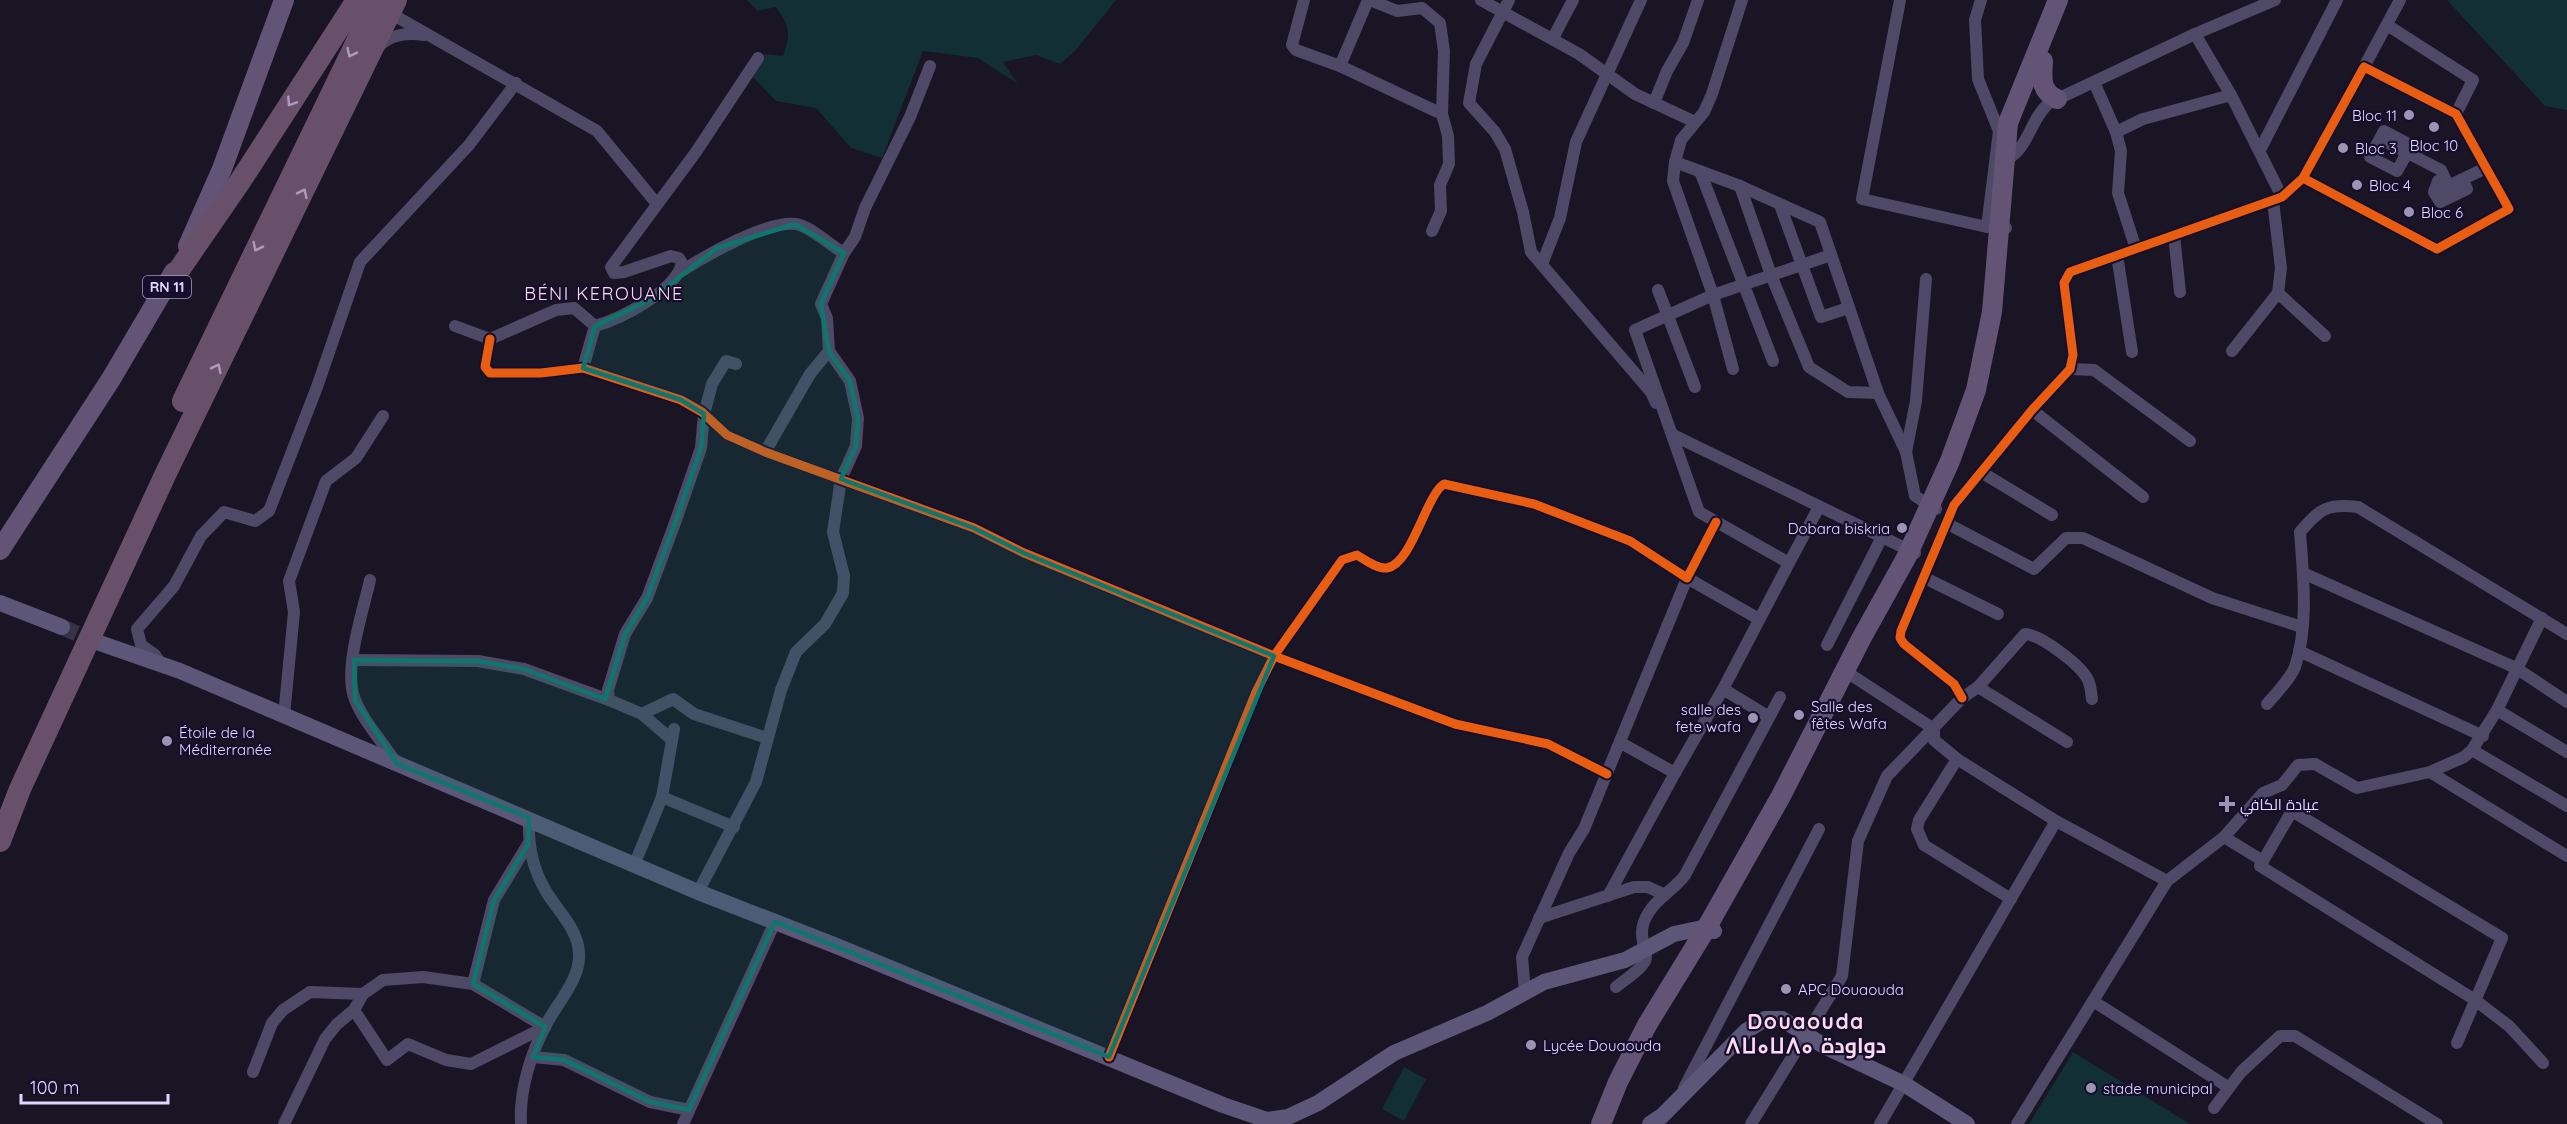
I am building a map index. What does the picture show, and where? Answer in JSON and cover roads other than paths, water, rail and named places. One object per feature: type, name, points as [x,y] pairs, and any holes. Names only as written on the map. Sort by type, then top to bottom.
[{"type":"highway","points":[[168,286],[241,180],[357,0]]},
{"type":"highway","points":[[0,841],[20,789],[166,473],[366,60],[387,4]]},
{"type":"highway","points":[[0,806],[198,370],[387,4]]},
{"type":"main road","name":"RN 11","points":[[0,550],[168,286],[222,169],[284,0]]},
{"type":"main road","points":[[1608,1123],[1913,552],[1940,506],[1972,427],[1992,356],[2006,274],[1997,227],[2008,159],[2013,108],[2058,0]]},
{"type":"main road","points":[[2008,159],[2022,111],[2068,0]]},
{"type":"main road","points":[[2043,61],[2043,87],[2048,95],[2057,99]]},
{"type":"main road","points":[[0,603],[62,627]]},
{"type":"main road","points":[[91,640],[162,665],[529,818],[698,892],[1223,1104],[1268,1119],[1288,1117],[1318,1103],[1394,1053],[1487,1013],[1563,975],[1625,960],[1674,934],[1711,929]]},
{"type":"main road","points":[[1650,1124],[1662,1116],[1755,1024],[1773,1017],[1824,1046],[1904,1084],[1967,1124]]},
{"type":"street","points":[[1304,0],[1292,45],[1296,50],[1341,66],[1442,114]]},
{"type":"street","points":[[1481,0],[1506,6],[1635,94],[1695,122]]},
{"type":"street","points":[[1553,38],[1573,0]]},
{"type":"street","points":[[1542,264],[1560,218],[1576,142],[1609,75],[1641,0]]},
{"type":"street","points":[[1654,103],[1667,71],[1683,43],[1698,0]]},
{"type":"street","points":[[1733,369],[1713,295],[1672,181],[1681,140],[1712,94],[1742,0]]},
{"type":"street","points":[[1900,0],[1862,199],[1997,227],[1999,131],[1978,79],[1975,20],[1981,0]]},
{"type":"street","points":[[2008,159],[2025,142],[2037,115],[2057,99],[2195,34],[2275,0]]},
{"type":"street","points":[[2260,150],[2337,0]]},
{"type":"street","points":[[1962,698],[1954,684],[1904,644],[1900,638],[1923,577],[1940,506],[1981,472],[2031,410],[2070,369],[2073,355],[2064,279],[2070,272],[2277,199],[2303,178],[2400,0]]},
{"type":"street","points":[[1341,66],[1372,1],[1398,11],[1422,8],[1440,23],[1444,51],[1442,114],[1448,136],[1449,164],[1440,185],[1442,211],[1432,231]]},
{"type":"street","points":[[387,4],[428,35],[597,131],[657,204]]},
{"type":"street","points":[[1506,6],[1476,64],[1469,103],[1495,132],[1505,149],[1531,252],[1651,392],[1672,430],[1881,539],[1913,552]]},
{"type":"street","points":[[2387,25],[2473,80],[2456,114]]},
{"type":"street","points":[[366,60],[383,42],[393,37],[413,33],[428,35]]},
{"type":"street","points":[[2195,34],[2260,150],[2277,199],[2281,268],[2278,293],[2232,351]]},
{"type":"street","points":[[680,272],[682,263],[679,258],[671,256],[624,273],[614,273],[611,267],[696,152],[758,58]]},
{"type":"street","points":[[698,892],[756,782],[769,743],[767,738],[781,690],[796,652],[825,624],[843,593],[844,576],[833,532],[841,478],[856,446],[858,418],[850,381],[829,351],[827,318],[821,304],[844,253],[855,237],[865,208],[910,117],[930,66]]},
{"type":"street","points":[[2303,178],[2437,249],[2509,209],[2456,114],[2364,67]]},
{"type":"street","points":[[2094,82],[2116,132],[2121,151],[2118,193],[2136,249]]},
{"type":"street","points":[[162,665],[155,655],[141,645],[137,628],[174,586],[201,536],[224,512],[255,521],[269,511],[317,387],[360,262],[469,145],[516,83]]},
{"type":"street","points":[[2116,132],[2143,119],[2231,95]]},
{"type":"street","points":[[2410,155],[2397,171],[2370,157],[2380,139],[2441,170],[2448,186]]},
{"type":"street","points":[[1675,162],[1740,186],[1820,222],[1878,393],[1906,452],[1915,496],[1940,506],[2034,569],[2066,538],[2083,538],[2203,594],[2302,627]]},
{"type":"street","points":[[2462,179],[2467,189],[2440,202],[2430,190],[2438,181],[2442,189],[2462,179],[2486,168]]},
{"type":"street","points":[[1700,171],[1773,361]]},
{"type":"street","points":[[1740,186],[1771,275],[1809,367],[1848,392],[1878,393]]},
{"type":"street","points":[[1780,205],[1821,317],[1848,308]]},
{"type":"street","points":[[595,326],[609,322],[651,299],[680,272],[717,248],[781,225],[795,224],[804,227],[844,253]]},
{"type":"street","points":[[2174,235],[2181,292]]},
{"type":"street","points":[[1789,562],[1699,512],[1635,330],[1713,295],[1831,255]]},
{"type":"street","points":[[2117,255],[2132,352]]},
{"type":"street","points":[[1906,452],[1916,401],[1926,279]]},
{"type":"street","points":[[1658,290],[1670,316],[1695,387]]},
{"type":"street","points":[[2278,293],[2325,336]]},
{"type":"street","points":[[455,326],[490,339],[556,310],[574,308],[595,326]]},
{"type":"street","points":[[583,368],[595,326]]},
{"type":"street","points":[[490,339],[485,367],[490,373],[541,373],[583,368],[681,400],[704,414],[727,435],[765,452],[974,528],[1024,553],[1274,656],[1455,724],[1548,744],[1607,774]]},
{"type":"street","points":[[765,452],[810,374],[829,351]]},
{"type":"street","points":[[609,700],[608,690],[625,634],[647,598],[701,448],[704,414],[717,376],[726,361],[736,364]]},
{"type":"street","points":[[2070,369],[2094,370],[2190,441]]},
{"type":"street","points":[[2031,410],[2143,497]]},
{"type":"street","points":[[284,717],[294,612],[289,581],[326,481],[356,458],[383,416]]},
{"type":"street","points":[[1981,472],[2052,515]]},
{"type":"street","points":[[1109,1057],[1256,692],[1274,656],[1342,560],[1357,555],[1377,566],[1387,568],[1392,565],[1414,541],[1429,507],[1444,484],[1534,504],[1630,541],[1687,578],[1759,619]]},
{"type":"street","points":[[2267,704],[2294,669],[2299,651],[2303,573],[2300,532],[2316,514],[2335,504],[2358,507],[2567,634]]},
{"type":"street","points":[[1608,896],[1723,689],[1819,507]]},
{"type":"street","points":[[1525,992],[1522,957],[1569,853],[1584,829],[1687,578],[1716,522]]},
{"type":"street","points":[[1827,645],[1881,539]]},
{"type":"street","points":[[2303,573],[2516,668],[2567,702]]},
{"type":"street","points":[[1923,577],[1998,614]]},
{"type":"street","points":[[370,580],[353,651],[351,686],[355,700],[397,764]]},
{"type":"street","points":[[2017,1124],[2167,881],[2224,837],[2263,793],[2282,785],[2298,765],[2315,764],[2357,788],[2430,772],[2464,757],[2483,736],[2542,618]]},
{"type":"street","points":[[1751,1124],[1842,976],[1858,841],[1887,776],[1962,698],[1978,687],[2025,634],[2035,635],[2080,669],[2089,681],[2092,699]]},
{"type":"street","points":[[2299,651],[2483,736]]},
{"type":"street","points":[[354,660],[478,661],[524,669],[642,714],[673,734],[662,797],[635,863]]},
{"type":"street","points":[[1849,674],[1934,729]]},
{"type":"street","points":[[1978,687],[2067,742]]},
{"type":"street","points":[[1723,689],[1769,717]]},
{"type":"street","points":[[1616,987],[1644,963],[1646,955],[1643,950],[1641,930],[1650,910],[1679,885],[1780,697]]},
{"type":"street","points":[[642,714],[673,699],[694,714],[767,738]]},
{"type":"street","points":[[2497,710],[2567,752]]},
{"type":"street","points":[[1934,729],[1934,740],[1957,759],[2056,821],[2167,881]]},
{"type":"street","points":[[1621,743],[1675,773]]},
{"type":"street","points":[[1907,755],[1930,745],[1941,747]]},
{"type":"street","points":[[2472,750],[2567,807]]},
{"type":"street","points":[[1957,759],[1919,820],[1920,837],[1924,845],[2011,899]]},
{"type":"street","points":[[2430,772],[2567,856]]},
{"type":"street","points":[[662,797],[734,827]]},
{"type":"street","points":[[2457,1043],[2475,1000],[2502,938],[2292,811],[2260,866],[2475,1000],[2509,1026],[2543,1063]]},
{"type":"street","points":[[521,1124],[520,1103],[533,1057],[545,1027],[571,982],[577,968],[579,953],[575,935],[535,872],[528,844],[529,818]]},
{"type":"street","points":[[1880,1124],[2056,821]]},
{"type":"street","points":[[1680,1096],[1819,829]]},
{"type":"street","points":[[2224,837],[2263,861]]},
{"type":"street","points":[[473,984],[494,900],[528,844]]},
{"type":"street","points":[[1539,918],[1634,887],[1648,887],[1665,895]]},
{"type":"street","points":[[683,1124],[776,922]]},
{"type":"street","points":[[284,1124],[325,1039],[337,1023],[354,1010],[363,994],[383,980],[423,976],[473,984],[545,1027]]},
{"type":"street","points":[[253,1072],[272,1023],[283,1010],[309,992],[363,994]]},
{"type":"street","points":[[2093,1001],[2228,1087]]},
{"type":"street","points":[[354,1010],[387,1060],[408,1044],[446,1060],[471,1064],[545,1027]]},
{"type":"street","points":[[2214,1108],[2228,1087],[2280,1036],[2287,1035],[2295,1036],[2437,1124]]},
{"type":"street","points":[[533,1057],[564,1060],[650,1102],[689,1110]]},
{"type":"tunnel","points":[[62,627],[91,640]]},
{"type":"place","name":"Bloc 11","points":[[2409,115]]},
{"type":"place","name":"Bloc 10","points":[[2434,127]]},
{"type":"place","name":"Bloc 3","points":[[2343,148]]},
{"type":"place","name":"Bloc 4","points":[[2357,185]]},
{"type":"place","name":"Bloc 6","points":[[2409,212]]},
{"type":"place","name":"Dobara biskria","points":[[1902,528]]},
{"type":"place","name":"Salle des fêtes Wafa","points":[[1799,715]]},
{"type":"place","name":"salle des fete wafa","points":[[1753,718]]},
{"type":"place","name":"Étoile de la Méditerranée","points":[[167,741]]},
{"type":"place","name":"عيادة الكافي","points":[[2227,804]]},
{"type":"place","name":"APC Douaouda","points":[[1786,989]]},
{"type":"place","name":"Lycée Douaouda","points":[[1531,1045]]},
{"type":"place","name":"stade municipal","points":[[2091,1088]]},
{"type":"district","name":"BÉNI KEROUANE","points":[[604,293]]},
{"type":"district","name":"Douaouda ⴷⵡⴰⵡⴷⴰ دواودة","points":[[1806,1033]]}]
